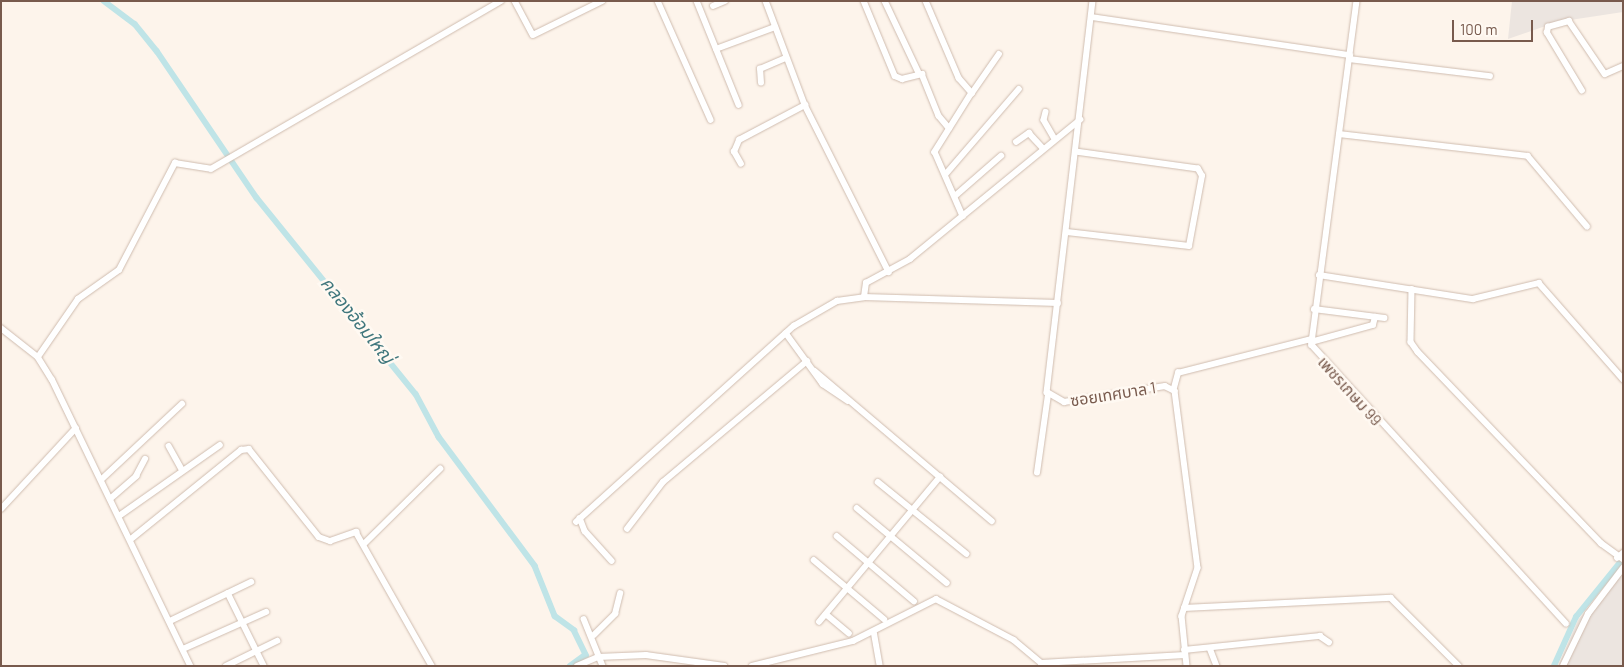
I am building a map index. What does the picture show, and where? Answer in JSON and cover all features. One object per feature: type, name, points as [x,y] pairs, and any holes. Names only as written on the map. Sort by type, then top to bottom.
[{"type":"street","points":[[38,358],[78,299],[119,270],[175,163],[180,161],[208,170],[501,1]]},
{"type":"street","points":[[515,1],[533,36],[602,1]]},
{"type":"street","points":[[658,1],[711,120]]},
{"type":"street","points":[[697,1],[739,105]]},
{"type":"street","points":[[713,6],[725,1]]},
{"type":"street","points":[[766,1],[805,105],[889,272]]},
{"type":"street","points":[[864,1],[895,76],[902,79],[918,73]]},
{"type":"street","points":[[885,1],[918,73],[949,128]]},
{"type":"street","points":[[926,1],[959,78],[972,93]]},
{"type":"street","name":"ซอยเทศบาล 1","points":[[1093,1],[1048,396],[1064,402],[1174,388],[1198,568],[1184,608],[1184,652],[1187,666]]},
{"type":"street","name":"เพชรเกษม 99","points":[[1357,1],[1311,341],[1320,358],[1566,623]]},
{"type":"street","points":[[1092,17],[1350,57],[1490,76]]},
{"type":"street","points":[[1582,91],[1547,33],[1548,27],[1569,21],[1605,74],[1623,66]]},
{"type":"street","points":[[716,49],[775,27]]},
{"type":"street","points":[[963,216],[935,152],[999,54]]},
{"type":"street","points":[[761,83],[760,69],[786,58]]},
{"type":"street","points":[[945,175],[1019,89]]},
{"type":"street","points":[[741,164],[734,152],[739,140],[805,105]]},
{"type":"street","points":[[1046,112],[1044,120],[1054,137]]},
{"type":"street","points":[[864,297],[866,283],[889,272],[963,216],[1054,137],[1080,120]]},
{"type":"street","points":[[1016,142],[1029,133],[1042,147]]},
{"type":"street","points":[[1339,134],[1528,156],[1587,226]]},
{"type":"street","points":[[1067,232],[1189,246],[1202,176],[1198,168],[1076,152]]},
{"type":"street","points":[[954,196],[1001,156]]},
{"type":"street","points":[[1319,274],[1412,290],[1480,298],[1539,283],[1623,379]]},
{"type":"street","points":[[1412,290],[1410,332],[1418,352],[1621,557]]},
{"type":"street","points":[[612,561],[585,531],[578,520],[786,333],[837,301],[864,297],[1058,303]]},
{"type":"street","points":[[1314,309],[1384,318]]},
{"type":"street","points":[[1174,388],[1178,373],[1373,326],[1375,317]]},
{"type":"street","points":[[1,328],[38,358],[76,428],[191,666]]},
{"type":"street","points":[[786,333],[815,371],[992,521]]},
{"type":"street","points":[[627,529],[634,514],[670,476],[807,361]]},
{"type":"street","points":[[1037,472],[1048,396]]},
{"type":"street","points":[[101,480],[182,404]]},
{"type":"street","points":[[1,509],[76,428]]},
{"type":"street","points":[[119,516],[182,469],[220,445]]},
{"type":"street","points":[[169,446],[182,469]]},
{"type":"street","points":[[130,540],[245,448],[319,536],[330,541],[353,530],[364,544],[432,666]]},
{"type":"street","points":[[110,499],[136,476],[144,459]]},
{"type":"street","points":[[364,544],[440,468]]},
{"type":"street","points":[[819,622],[940,477]]},
{"type":"street","points":[[878,482],[966,554]]},
{"type":"street","points":[[857,508],[947,583]]},
{"type":"street","points":[[837,536],[914,601]]},
{"type":"street","points":[[814,560],[884,619]]},
{"type":"street","points":[[1563,666],[1588,614],[1623,568]]},
{"type":"street","points":[[170,621],[251,582]]},
{"type":"street","points":[[228,593],[264,666]]},
{"type":"street","points":[[594,635],[615,614],[620,594]]},
{"type":"street","points":[[1184,608],[1391,598],[1459,666]]},
{"type":"street","points":[[752,666],[828,649],[874,631],[928,601],[942,600],[1014,640],[1033,663],[1106,663],[1210,648],[1320,636],[1329,642]]},
{"type":"street","points":[[183,648],[266,612]]},
{"type":"street","points":[[826,614],[848,633]]},
{"type":"street","points":[[584,619],[594,635],[598,657],[603,666]]},
{"type":"street","points":[[874,631],[880,666]]},
{"type":"street","points":[[226,666],[277,641]]},
{"type":"street","points":[[1210,648],[1217,666]]},
{"type":"street","points":[[577,666],[598,657],[658,656],[724,666]]},
{"type":"shaded area","points":[[1512,1],[1623,1],[1623,12],[1557,22],[1508,39]]},
{"type":"shaded area","points":[[1623,565],[1623,666],[1558,666],[1578,620]]},
{"type":"waterway","name":"คลองอ้อมใหญ่","points":[[104,1],[135,24],[157,51],[257,198],[416,394],[439,437],[535,566],[555,616],[574,630],[586,655],[571,666]]},
{"type":"waterway","points":[[1554,666],[1576,617],[1623,559]]}]
